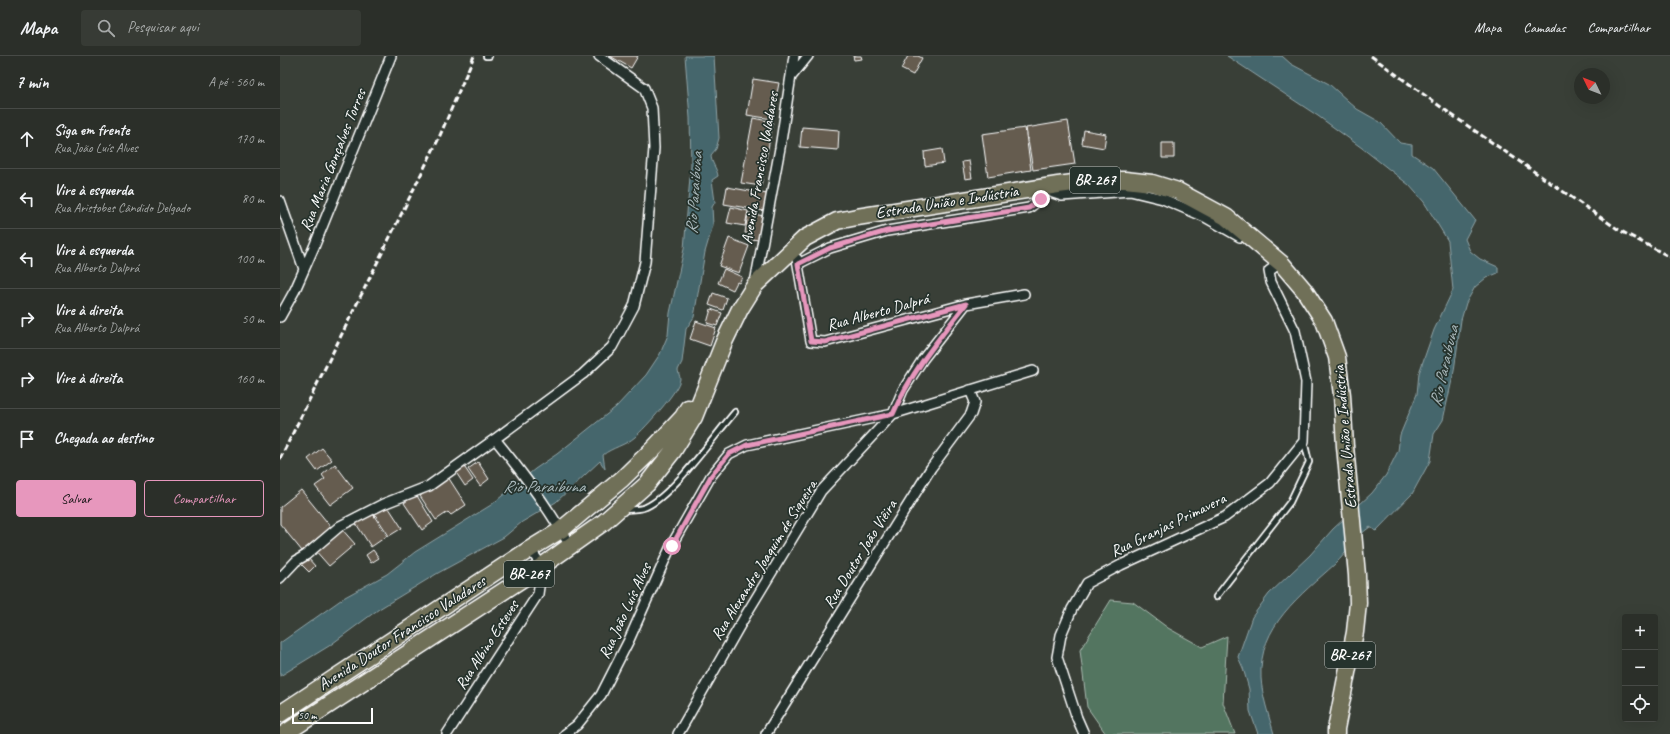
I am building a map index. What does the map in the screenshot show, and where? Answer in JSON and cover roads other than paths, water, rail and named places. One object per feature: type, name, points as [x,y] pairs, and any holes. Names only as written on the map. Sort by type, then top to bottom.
[{"type":"highway","name":"Estrada União e Indústria","points":[[718,359],[724,342],[740,309],[755,285],[805,238],[837,221],[1047,186],[1106,186],[1125,180],[1152,183],[1178,191],[1226,217],[1277,260],[1304,290],[1324,321],[1337,357],[1342,395],[1358,603],[1355,632],[1336,734]]},
{"type":"highway","name":"Avenida Doutor Francisco Valadares","points":[[284,734],[542,566],[617,511],[647,484],[673,451],[694,418],[718,359]]},
{"type":"highway","name":"Avenida Doutor Francisco Valadares","points":[[280,714],[561,530],[622,479],[655,448],[683,417],[718,359]]},
{"type":"street","name":"Rua Maria Gonçalves Torres","points":[[281,318],[304,269],[346,171],[391,56]]},
{"type":"street","points":[[280,578],[296,561],[306,555],[340,526],[383,504],[429,486],[583,374],[612,347],[634,306],[645,262],[654,148],[652,108],[644,88],[600,56]]},
{"type":"street","name":"Avenida Francisco Valadares","points":[[755,285],[780,148],[794,56]]},
{"type":"street","points":[[791,79],[808,56]]},
{"type":"street","points":[[798,264],[830,248],[887,231],[1029,208],[1041,199],[1047,186]]},
{"type":"street","points":[[280,201],[304,269]]},
{"type":"street","name":"Rua Alberto Dalprá","points":[[795,246],[811,341],[825,342],[966,304],[1024,294]]},
{"type":"street","points":[[1277,260],[1276,266],[1269,271],[1271,282],[1295,331],[1306,382],[1304,441]]},
{"type":"street","points":[[893,414],[904,390],[923,359],[966,304]]},
{"type":"street","name":"Rua João Luís Alves","points":[[565,734],[577,725],[601,695],[629,640],[672,546],[711,476],[729,454],[747,445],[893,414],[1033,371]]},
{"type":"street","name":"Rua Doutor João Viêira","points":[[766,734],[931,468],[971,414],[975,402],[970,390]]},
{"type":"street","name":"Rua Alexandre Joaquim de Siqueira","points":[[678,734],[747,613],[821,492],[893,414]]},
{"type":"street","points":[[495,438],[514,461],[561,530],[570,546]]},
{"type":"street","name":"Rua Granjas Primavera","points":[[1084,734],[1077,718],[1057,657],[1061,634],[1072,609],[1088,583],[1121,565],[1225,516],[1270,483],[1304,441]]},
{"type":"street","points":[[530,549],[542,566]]},
{"type":"street","name":"Rua Albino Esteves","points":[[447,734],[538,594],[542,566]]},
{"type":"lane","points":[[617,511],[645,507],[661,497],[688,470],[735,412]]},
{"type":"lane","points":[[1216,597],[1290,502],[1309,462],[1304,441]]},
{"type":"water","name":"Rio Paraibuna","points":[[685,56],[714,56],[719,138],[716,149],[711,155],[718,176],[712,180],[715,202],[712,207],[713,225],[705,252],[694,317],[686,329],[682,362],[678,370],[680,379],[674,392],[635,437],[603,455],[605,469],[600,461],[556,502],[522,522],[504,537],[438,573],[379,609],[329,646],[280,676],[280,643],[345,597],[387,574],[415,552],[491,505],[616,407],[646,375],[660,354],[668,335],[670,313],[684,249],[691,165],[690,118]]},
{"type":"water","name":"Rio Paraibuna","points":[[1227,56],[1282,56],[1291,64],[1329,84],[1357,109],[1380,122],[1400,143],[1412,145],[1412,154],[1433,168],[1475,220],[1465,239],[1470,251],[1480,259],[1498,267],[1498,273],[1486,278],[1475,287],[1466,303],[1461,320],[1454,371],[1443,420],[1434,434],[1430,461],[1412,494],[1376,531],[1370,527],[1365,531],[1339,560],[1296,600],[1274,627],[1262,659],[1261,678],[1264,699],[1274,734],[1258,734],[1250,711],[1249,689],[1238,657],[1252,617],[1269,594],[1310,555],[1333,529],[1372,493],[1386,475],[1398,451],[1400,435],[1417,394],[1419,373],[1434,330],[1453,290],[1448,241],[1424,202],[1409,185],[1318,116]]},
{"type":"railway","points":[[280,459],[438,140],[474,56]]},
{"type":"railway","points":[[1371,56],[1452,115],[1619,230],[1670,257]]}]
